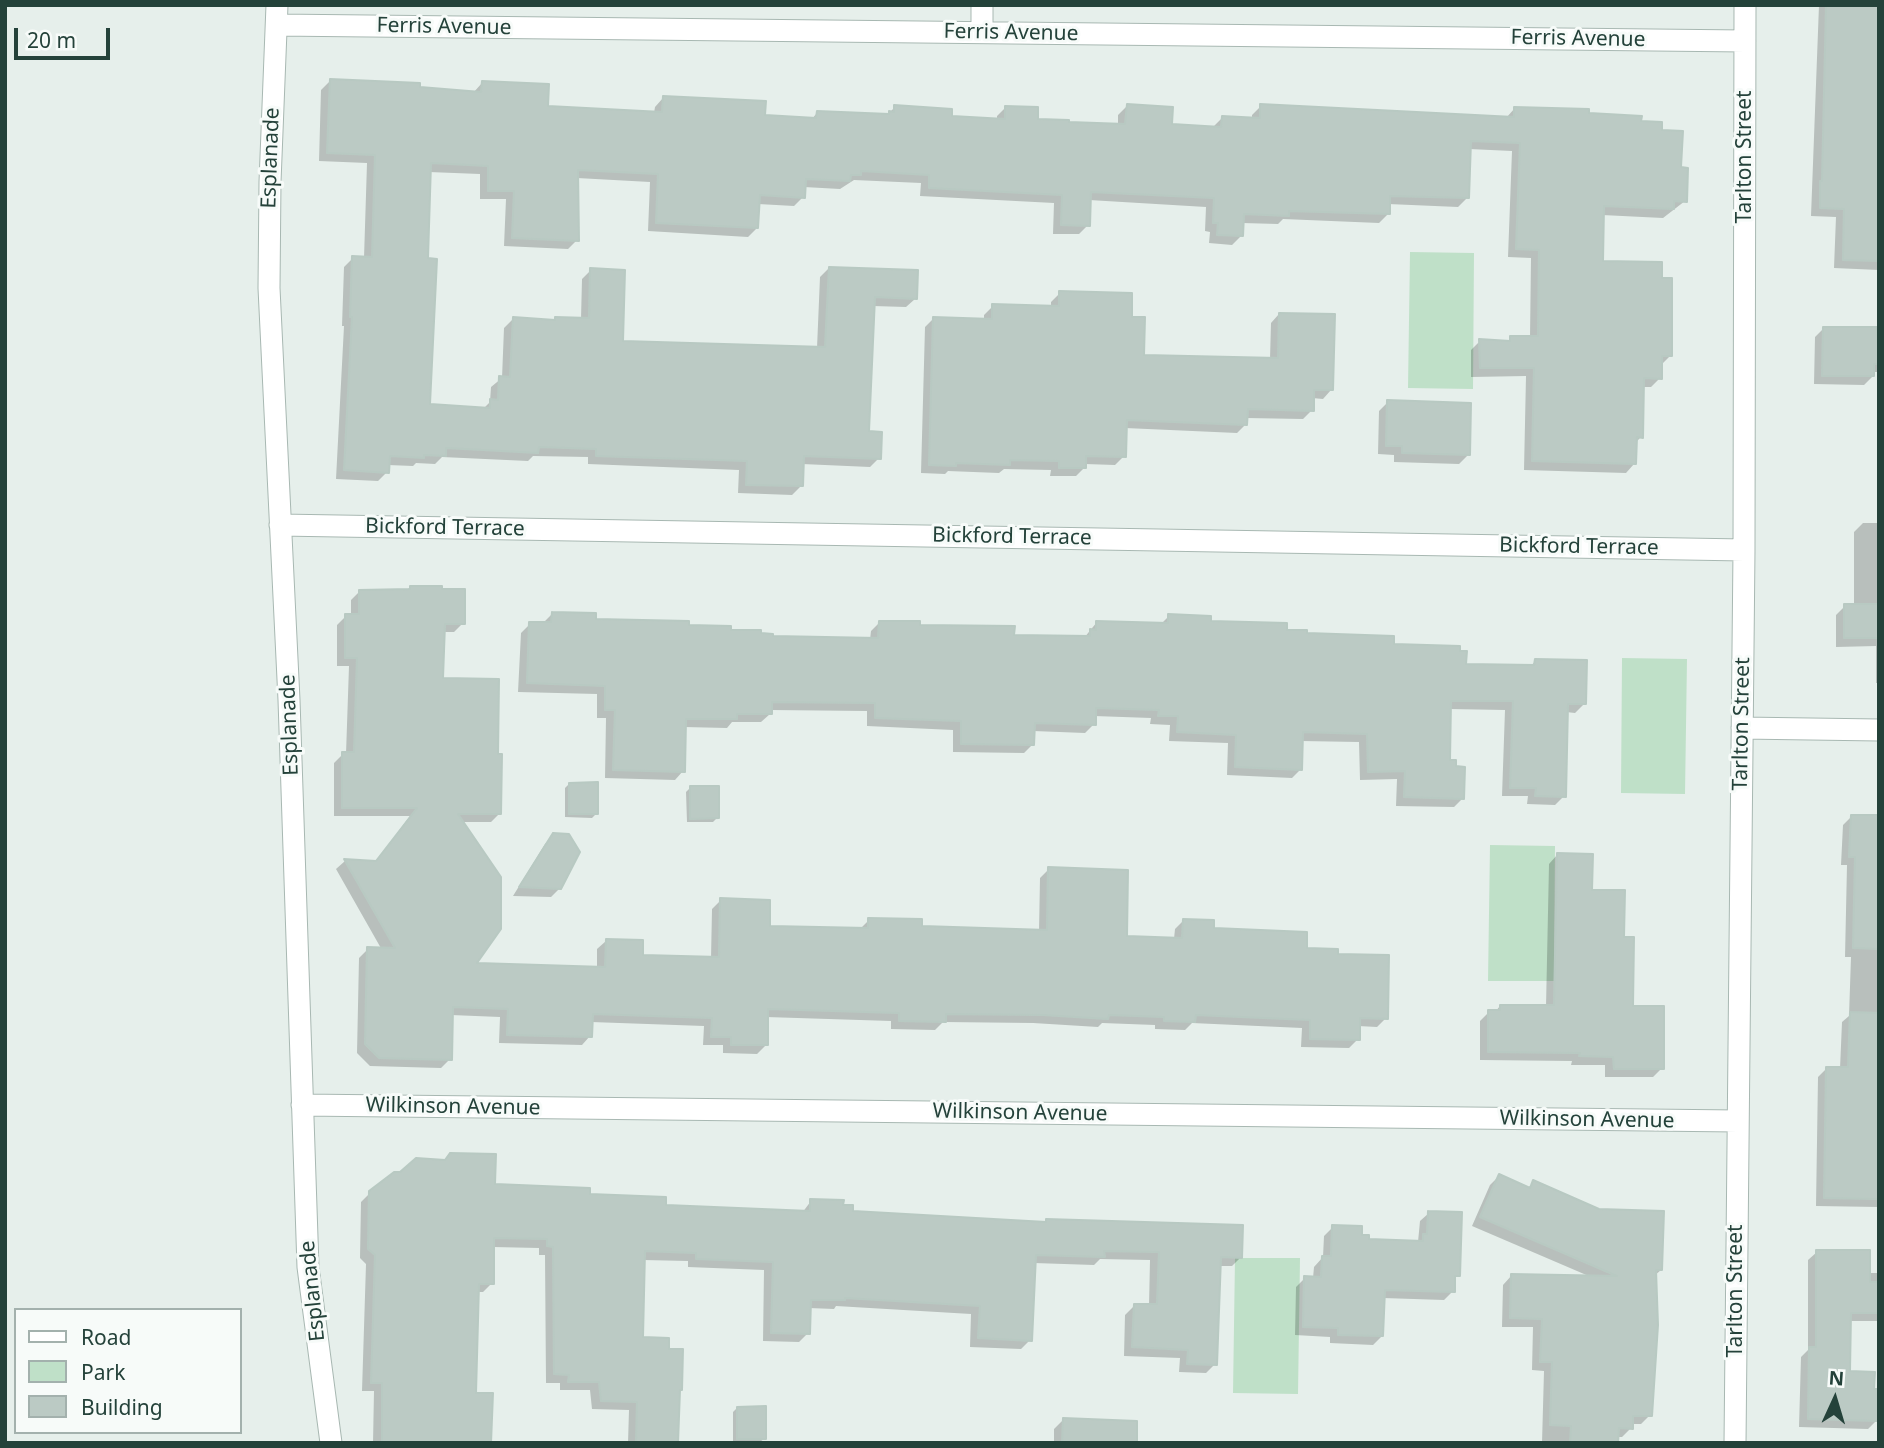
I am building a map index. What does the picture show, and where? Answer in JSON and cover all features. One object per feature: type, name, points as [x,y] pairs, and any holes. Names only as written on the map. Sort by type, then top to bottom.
[{"type":"street","points":[[982,5],[982,32]]},
{"type":"street","name":"Tarlton Street","points":[[1735,1443],[1744,550],[1745,5]]},
{"type":"street","name":"Ferris Avenue","points":[[277,15],[982,32],[1745,41]]},
{"type":"street","name":"Esplanade","points":[[277,15],[270,182],[269,288],[296,863],[308,1267],[331,1443]]},
{"type":"street","name":"Bickford Terrace","points":[[280,525],[1744,550]]},
{"type":"street","points":[[1741,728],[1879,730]]},
{"type":"street","name":"Wilkinson Avenue","points":[[302,1105],[1738,1121]]},
{"type":"green space","points":[[1410,252],[1474,253],[1473,389],[1408,388]]},
{"type":"green space","points":[[1622,658],[1687,659],[1685,794],[1621,793]]},
{"type":"green space","points":[[1490,845],[1555,846],[1554,981],[1488,981]]},
{"type":"green space","points":[[1235,1258],[1300,1258],[1298,1394],[1233,1393]]},
{"type":"building","points":[[1826,5],[1879,5],[1879,261],[1843,260],[1844,209],[1820,208]]},
{"type":"building","points":[[330,79],[420,83],[420,87],[481,92],[482,81],[549,84],[548,106],[662,112],[663,96],[766,101],[765,115],[816,118],[817,111],[889,114],[889,111],[894,112],[894,105],[952,109],[952,116],[1005,119],[1005,106],[1038,107],[1038,119],[1125,124],[1127,104],[1173,107],[1172,124],[1221,127],[1222,116],[1260,118],[1260,104],[1514,117],[1514,107],[1589,109],[1589,113],[1642,116],[1641,121],[1662,122],[1662,130],[1683,131],[1681,167],[1688,168],[1687,202],[1674,201],[1674,209],[1604,206],[1603,261],[1662,262],[1662,278],[1672,278],[1672,356],[1662,356],[1662,379],[1644,378],[1643,438],[1637,437],[1636,464],[1532,461],[1534,368],[1480,368],[1479,339],[1510,341],[1510,336],[1538,336],[1539,250],[1516,249],[1520,143],[1471,141],[1469,198],[1390,196],[1390,214],[1289,211],[1289,216],[1244,214],[1243,236],[1217,235],[1218,223],[1213,223],[1214,198],[1091,192],[1090,226],[1061,225],[1062,195],[929,188],[929,175],[861,171],[861,175],[851,175],[850,181],[806,179],[805,198],[760,195],[758,228],[656,223],[658,174],[578,170],[579,241],[512,238],[514,191],[488,191],[488,166],[431,163],[428,258],[437,259],[430,404],[490,408],[490,399],[498,400],[499,376],[510,377],[513,317],[555,320],[555,317],[589,318],[590,268],[625,270],[623,341],[825,347],[829,267],[918,270],[917,299],[875,297],[869,431],[882,432],[881,459],[804,456],[803,486],[746,485],[747,461],[596,456],[596,449],[539,447],[538,453],[446,448],[446,456],[390,456],[389,473],[344,470],[352,317],[352,256],[372,257],[375,155],[327,153]]},
{"type":"building","points":[[1059,291],[1132,293],[1132,317],[1145,317],[1144,355],[1278,358],[1279,313],[1335,314],[1333,390],[1314,390],[1314,411],[1248,409],[1247,425],[1127,420],[1126,457],[1086,456],[1086,468],[1059,468],[1059,461],[1010,460],[1010,465],[929,465],[933,317],[992,319],[992,304],[1059,306]]},
{"type":"building","points":[[1823,327],[1877,327],[1879,364],[1874,364],[1874,376],[1822,376]]},
{"type":"building","points":[[1387,400],[1471,403],[1470,455],[1402,453],[1402,446],[1386,446]]},
{"type":"building","points":[[410,586],[465,589],[465,624],[445,624],[443,678],[499,679],[498,754],[502,754],[501,814],[458,814],[501,877],[501,929],[477,963],[605,967],[606,939],[643,940],[643,955],[719,957],[720,898],[770,900],[770,926],[868,928],[868,918],[922,919],[922,926],[1047,930],[1048,867],[1128,870],[1127,936],[1182,938],[1183,919],[1214,920],[1214,928],[1307,932],[1307,948],[1338,949],[1338,954],[1389,955],[1388,1019],[1360,1018],[1360,1040],[1310,1039],[1310,1020],[1196,1015],[1195,1022],[1164,1021],[1164,1017],[1109,1015],[1108,1019],[946,1014],[946,1022],[899,1021],[899,1013],[768,1009],[768,1045],[731,1045],[731,1037],[711,1037],[712,1018],[593,1014],[592,1037],[507,1035],[508,1009],[453,1007],[452,1060],[379,1058],[365,1044],[367,947],[395,948],[344,859],[376,861],[417,808],[342,808],[342,752],[354,752],[357,658],[345,658],[345,614],[359,614],[359,590],[410,589]]},
{"type":"building","points":[[1844,604],[1879,604],[1879,638],[1844,638]]},
{"type":"building","points":[[552,612],[596,613],[596,619],[689,621],[689,625],[731,626],[731,630],[761,630],[761,633],[773,636],[878,638],[879,621],[920,621],[920,625],[1015,626],[1014,635],[1090,636],[1090,629],[1096,630],[1096,621],[1168,623],[1168,614],[1211,616],[1211,621],[1287,623],[1287,630],[1307,630],[1307,633],[1394,636],[1394,644],[1460,646],[1460,651],[1467,651],[1466,664],[1534,665],[1535,659],[1587,660],[1586,704],[1568,704],[1566,797],[1535,796],[1536,788],[1510,788],[1513,701],[1451,701],[1450,760],[1456,760],[1456,766],[1465,767],[1464,799],[1404,797],[1405,771],[1368,772],[1367,734],[1303,732],[1302,770],[1235,767],[1236,735],[1177,732],[1178,716],[1158,716],[1159,710],[1096,708],[1096,725],[1035,723],[1034,745],[961,744],[961,721],[875,718],[875,703],[772,702],[772,714],[737,714],[737,719],[686,719],[685,772],[613,770],[615,710],[605,710],[605,686],[527,683],[529,622],[551,622]]},
{"type":"building","points":[[598,782],[598,814],[569,814],[569,783]]},
{"type":"building","points":[[690,786],[719,786],[719,818],[690,819]]},
{"type":"building","points":[[1851,815],[1879,815],[1879,949],[1853,948],[1855,857],[1849,857]]},
{"type":"building","points":[[553,833],[569,834],[580,852],[561,889],[519,887]]},
{"type":"building","points":[[1557,853],[1593,854],[1592,890],[1625,890],[1624,937],[1634,937],[1633,1006],[1664,1006],[1664,1069],[1614,1069],[1613,1057],[1579,1056],[1580,1053],[1488,1052],[1488,1010],[1500,1010],[1500,1005],[1554,1005]]},
{"type":"building","points":[[1850,1012],[1879,1013],[1879,1199],[1824,1198],[1826,1067],[1848,1067]]},
{"type":"building","points":[[450,1153],[496,1154],[495,1184],[590,1188],[590,1194],[666,1197],[666,1205],[810,1211],[810,1199],[844,1200],[843,1205],[853,1205],[853,1211],[1046,1222],[1046,1219],[1243,1225],[1242,1258],[1221,1257],[1217,1365],[1187,1364],[1188,1350],[1132,1347],[1134,1304],[1157,1304],[1159,1252],[1104,1251],[1105,1257],[1036,1255],[1032,1341],[978,1338],[980,1306],[845,1298],[811,1300],[810,1334],[771,1333],[773,1262],[696,1259],[696,1253],[645,1251],[643,1337],[669,1338],[669,1349],[683,1349],[682,1390],[678,1443],[636,1443],[637,1402],[601,1401],[599,1382],[568,1382],[569,1375],[554,1374],[553,1247],[547,1246],[547,1239],[494,1238],[494,1284],[479,1284],[476,1393],[493,1393],[491,1443],[382,1443],[382,1383],[371,1383],[375,1255],[368,1249],[369,1191],[394,1172],[400,1172],[416,1158],[445,1160]]},
{"type":"building","points":[[1499,1174],[1530,1188],[1533,1180],[1599,1209],[1664,1211],[1662,1270],[1656,1270],[1658,1325],[1652,1416],[1633,1416],[1633,1429],[1619,1428],[1618,1443],[1570,1443],[1571,1426],[1550,1425],[1552,1362],[1540,1362],[1542,1319],[1510,1318],[1511,1274],[1617,1276],[1480,1217]]},
{"type":"building","points":[[1428,1211],[1462,1212],[1460,1276],[1455,1276],[1455,1292],[1385,1290],[1383,1336],[1338,1335],[1338,1328],[1303,1327],[1304,1276],[1321,1277],[1322,1256],[1331,1256],[1332,1225],[1362,1226],[1362,1235],[1369,1235],[1369,1239],[1423,1241],[1423,1234],[1427,1234]]},
{"type":"building","points":[[1816,1250],[1870,1250],[1870,1282],[1879,1282],[1879,1313],[1851,1313],[1850,1371],[1875,1372],[1874,1389],[1879,1389],[1878,1421],[1808,1419],[1809,1347],[1816,1347]]},
{"type":"building","points":[[766,1406],[766,1439],[737,1439],[737,1407]]},
{"type":"building","points":[[1063,1418],[1137,1421],[1137,1443],[1062,1443]]}]
